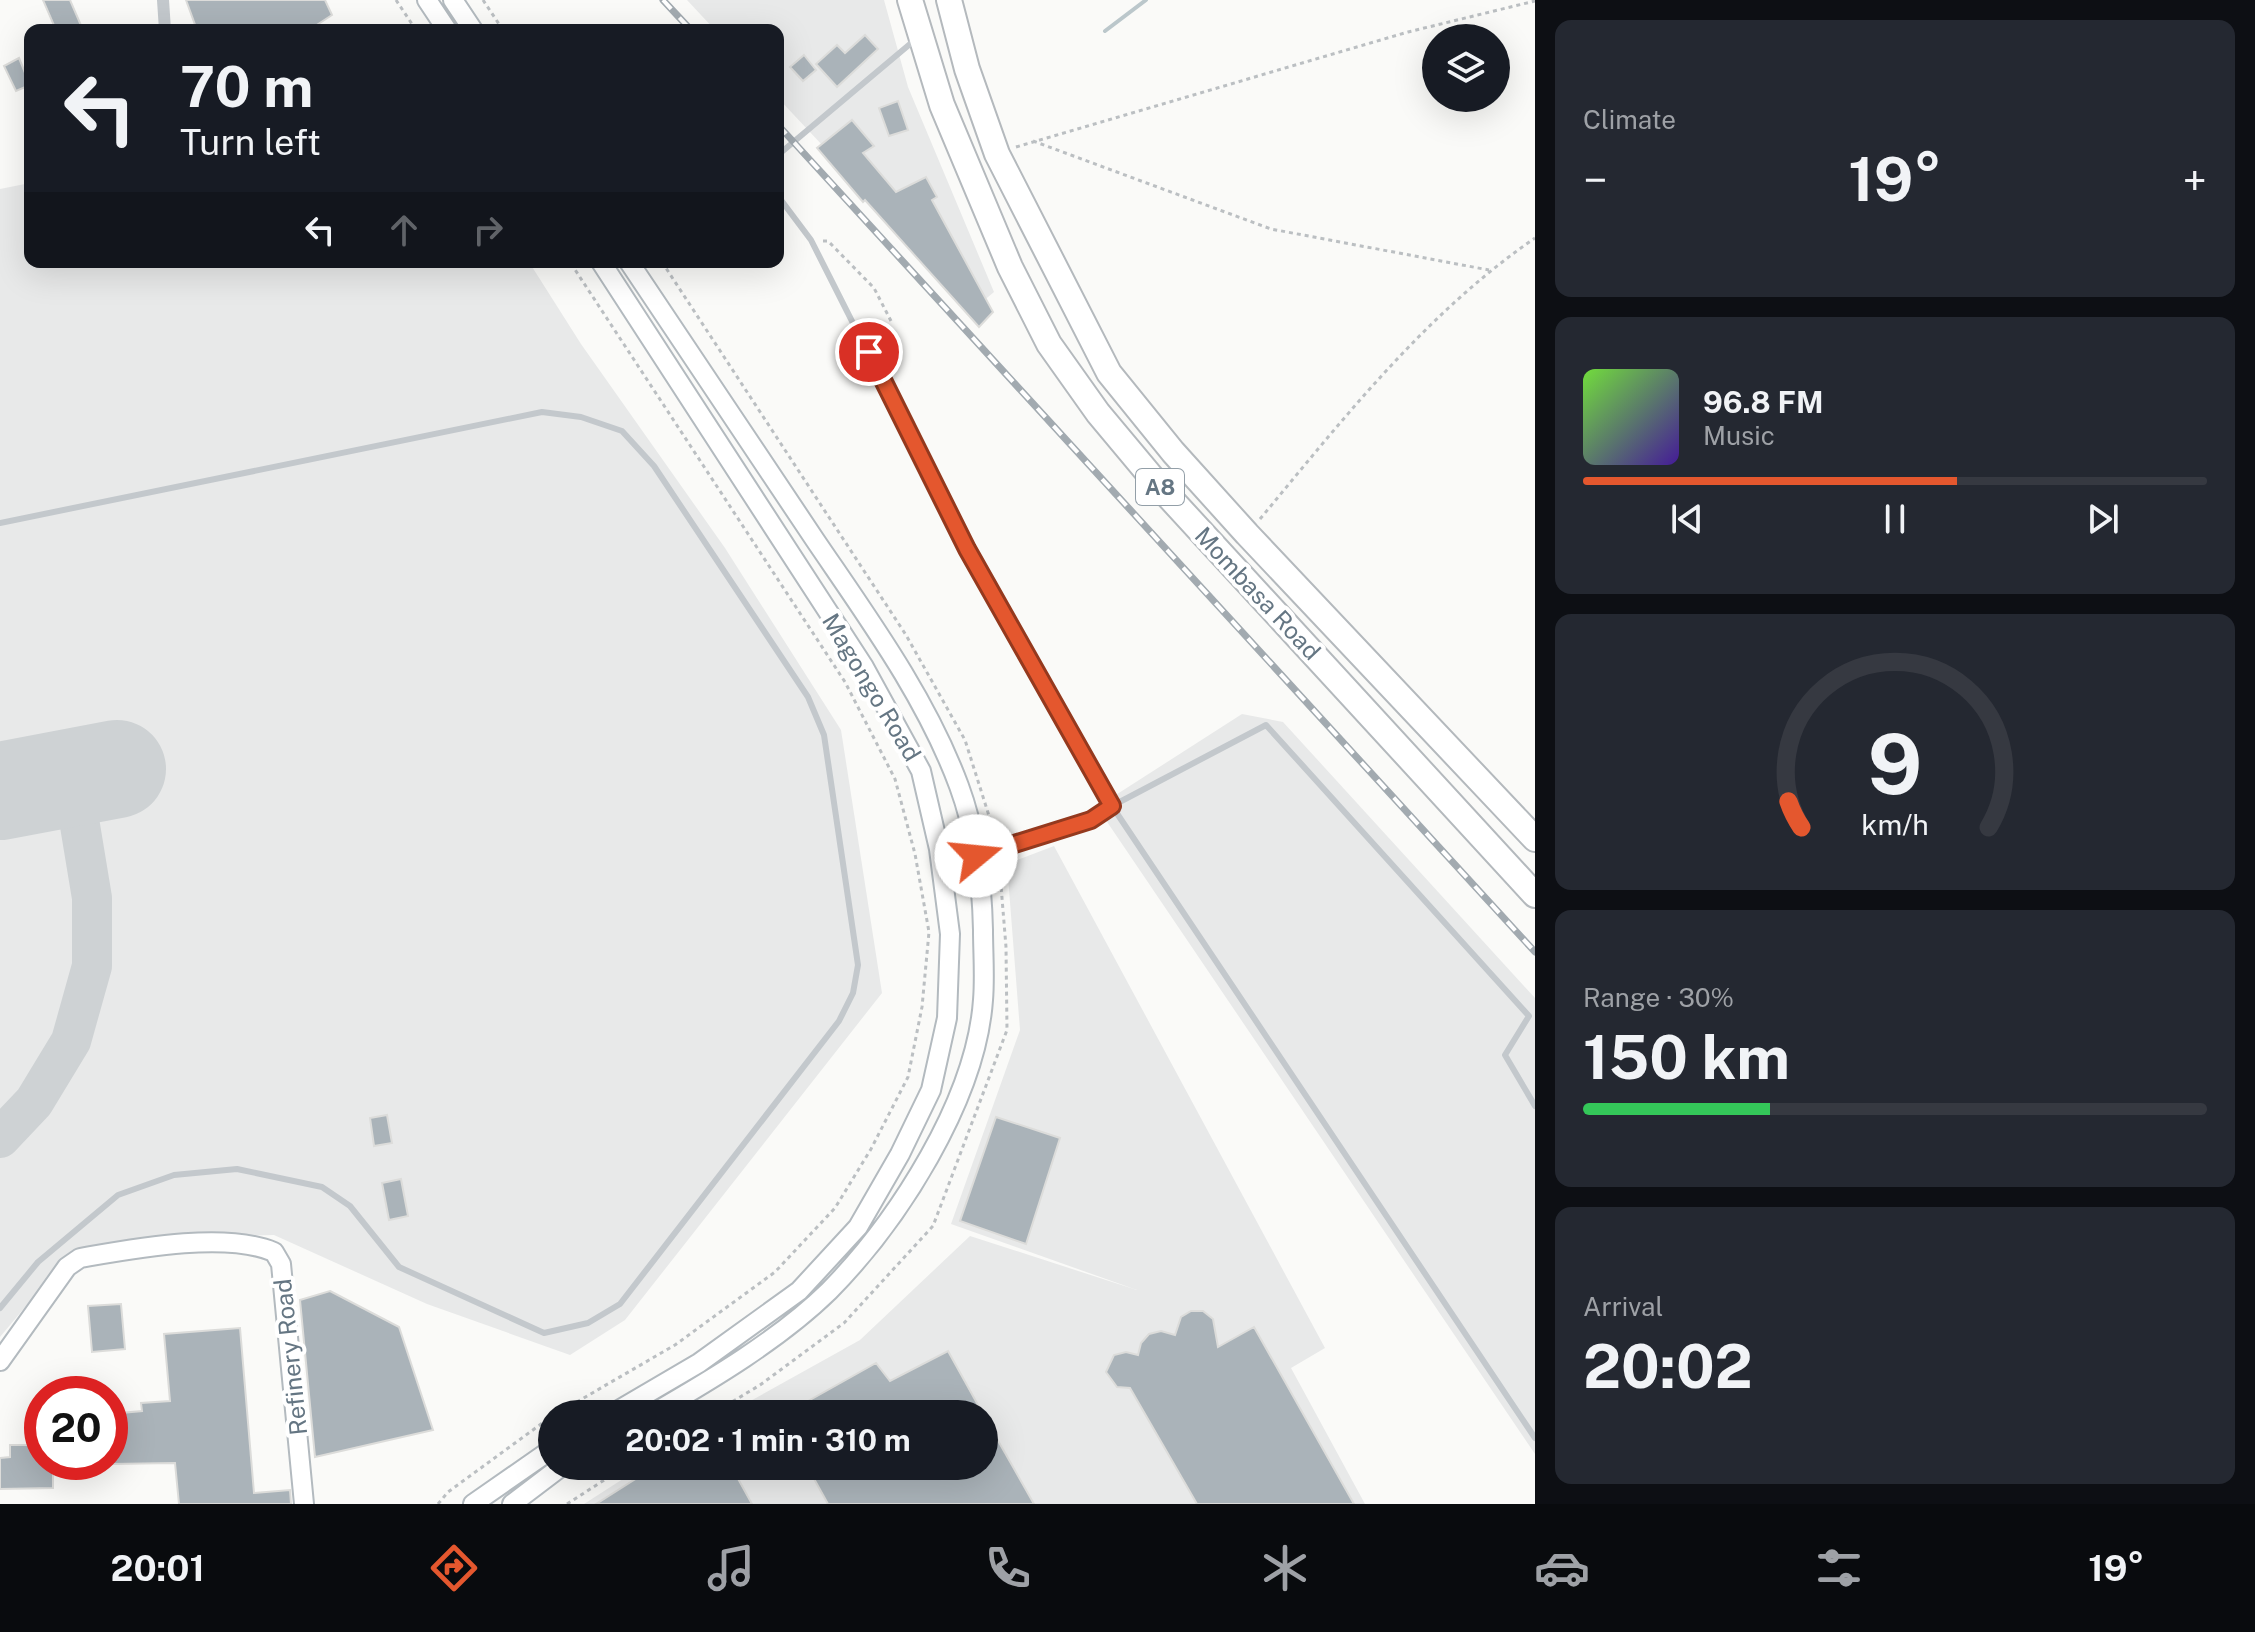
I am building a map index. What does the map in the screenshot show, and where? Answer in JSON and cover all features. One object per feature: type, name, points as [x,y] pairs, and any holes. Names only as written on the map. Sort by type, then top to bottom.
[{"type":"highway","name":"Mombasa Road","points":[[910,0],[942,105],[1010,267],[1049,344],[1098,413],[1159,486],[1535,895]]},
{"type":"highway","name":"Mombasa Road","points":[[949,0],[967,69],[997,154],[1109,373],[1173,452],[1247,534],[1535,839]]},
{"type":"main road","points":[[427,0],[443,24]]},
{"type":"main road","points":[[453,0],[469,24]]},
{"type":"main road","name":"Magongo Road","points":[[605,268],[864,667],[921,771],[939,849],[950,934],[947,1018],[931,1090],[900,1154],[858,1227],[799,1291],[699,1363],[636,1400]]},
{"type":"main road","name":"Magongo Road","points":[[633,268],[889,650],[932,726],[959,788],[976,856],[982,901],[983,1002],[972,1056],[935,1148],[919,1175],[894,1215],[827,1292],[709,1381],[676,1400]]},
{"type":"main road","points":[[864,667],[889,650]]},
{"type":"main road","name":"Refinery Road","points":[[0,1361],[67,1267],[80,1258],[182,1243],[247,1245],[274,1252],[281,1264],[304,1504]]},
{"type":"main road","points":[[473,1504],[538,1459]]},
{"type":"main road","points":[[512,1504],[544,1480]]},
{"type":"street","points":[[163,0],[165,24]]},
{"type":"lane","points":[[784,150],[920,36]]},
{"type":"lane","points":[[784,204],[811,240],[967,549],[1112,806],[1535,1438]]},
{"type":"lane","points":[[0,523],[542,412],[581,417],[622,431],[654,466],[808,697],[824,735],[858,965],[853,993],[839,1021],[620,1304],[588,1323],[544,1333],[399,1267],[350,1206],[322,1187],[237,1169],[174,1175],[118,1195],[38,1262],[0,1308]]},
{"type":"lane","points":[[976,856],[1091,820],[1266,725],[1529,1016],[1505,1055],[1535,1106]]},
{"type":"path","points":[[396,0],[412,24]]},
{"type":"path","points":[[483,0],[499,24]]},
{"type":"path","points":[[997,154],[1408,32],[1535,1]]},
{"type":"path","points":[[1033,141],[1271,229],[1489,270]]},
{"type":"path","points":[[1247,534],[1384,371],[1489,270],[1535,238]]},
{"type":"path","points":[[811,240],[828,241],[874,288],[891,321]]},
{"type":"path","points":[[574,268],[845,682],[895,779],[915,854],[929,932],[922,1007],[908,1077],[871,1149],[835,1208],[762,1281],[675,1345],[580,1400]]},
{"type":"path","points":[[666,268],[906,635],[965,740],[997,839],[1006,947],[1007,1030],[933,1226],[844,1323],[735,1400]]},
{"type":"path","points":[[438,1504],[448,1492],[538,1427]]},
{"type":"path","points":[[567,1504],[604,1480]]},
{"type":"shaded area","points":[[687,0],[884,0],[908,87],[994,292],[975,308],[784,104],[784,24],[709,24]]},
{"type":"shaded area","points":[[24,184],[24,268],[533,268],[581,344],[725,548],[841,730],[882,993],[625,1320],[570,1355],[427,1304],[274,1235],[197,1237],[82,1248],[56,1270],[0,1337],[0,189]]},
{"type":"shaded area","points":[[1242,714],[1283,722],[1535,998],[1535,1454],[1097,807]]},
{"type":"shaded area","points":[[1054,846],[1325,1348],[1291,1368],[1365,1504],[584,1504],[621,1480],[998,1480],[998,1400],[752,1400],[860,1340],[970,1236],[1137,1290],[951,1224],[1020,1030],[1007,864]]},
{"type":"building","points":[[43,0],[70,0],[80,24],[53,24]]},
{"type":"building","points":[[186,0],[325,0],[332,15],[318,24],[195,24]]},
{"type":"building","points":[[865,35],[878,49],[837,87],[816,64],[837,45],[845,53]]},
{"type":"building","points":[[804,55],[816,70],[803,81],[790,67]]},
{"type":"building","points":[[19,58],[24,70],[24,88],[16,91],[4,66]]},
{"type":"building","points":[[898,101],[908,130],[889,136],[879,108]]},
{"type":"building","points":[[852,120],[874,146],[863,153],[896,192],[926,177],[937,197],[932,200],[993,312],[979,327],[817,148]]},
{"type":"building","points":[[387,1115],[392,1143],[374,1146],[370,1118]]},
{"type":"building","points":[[996,1117],[1060,1138],[1026,1244],[960,1221]]},
{"type":"building","points":[[401,1179],[408,1216],[389,1220],[382,1183]]},
{"type":"building","points":[[330,1291],[399,1327],[433,1430],[315,1457],[300,1300]]},
{"type":"building","points":[[121,1304],[125,1349],[92,1352],[88,1306]]},
{"type":"building","points":[[1191,1311],[1203,1311],[1213,1319],[1218,1347],[1254,1327],[1354,1504],[1197,1504],[1130,1388],[1117,1387],[1106,1372],[1114,1355],[1126,1352],[1138,1355],[1141,1343],[1149,1334],[1161,1331],[1175,1335],[1181,1317]]},
{"type":"building","points":[[240,1328],[254,1493],[290,1490],[291,1504],[179,1504],[175,1463],[128,1464],[128,1412],[142,1411],[141,1403],[170,1401],[164,1334]]},
{"type":"building","points":[[948,1351],[975,1400],[810,1400],[876,1363],[890,1381]]},
{"type":"building","points":[[998,1441],[1034,1504],[828,1504],[815,1480],[998,1480]]},
{"type":"building","points":[[10,1445],[24,1445],[24,1480],[53,1480],[53,1488],[0,1489],[0,1458],[10,1457]]},
{"type":"building","points":[[634,1480],[739,1480],[752,1504],[596,1504]]},
{"type":"waterway","points":[[1105,31],[1146,0]]},
{"type":"taxiway","points":[[0,1138],[34,1102],[71,1041],[92,966],[92,898],[72,777]]},
{"type":"runway","points":[[0,791],[117,769]]},
{"type":"railway","points":[[663,0],[685,24]]},
{"type":"railway","points":[[784,132],[1535,952]]},
{"type":"route","points":[[869,352],[967,549],[1112,806],[1091,820],[976,856]]}]
